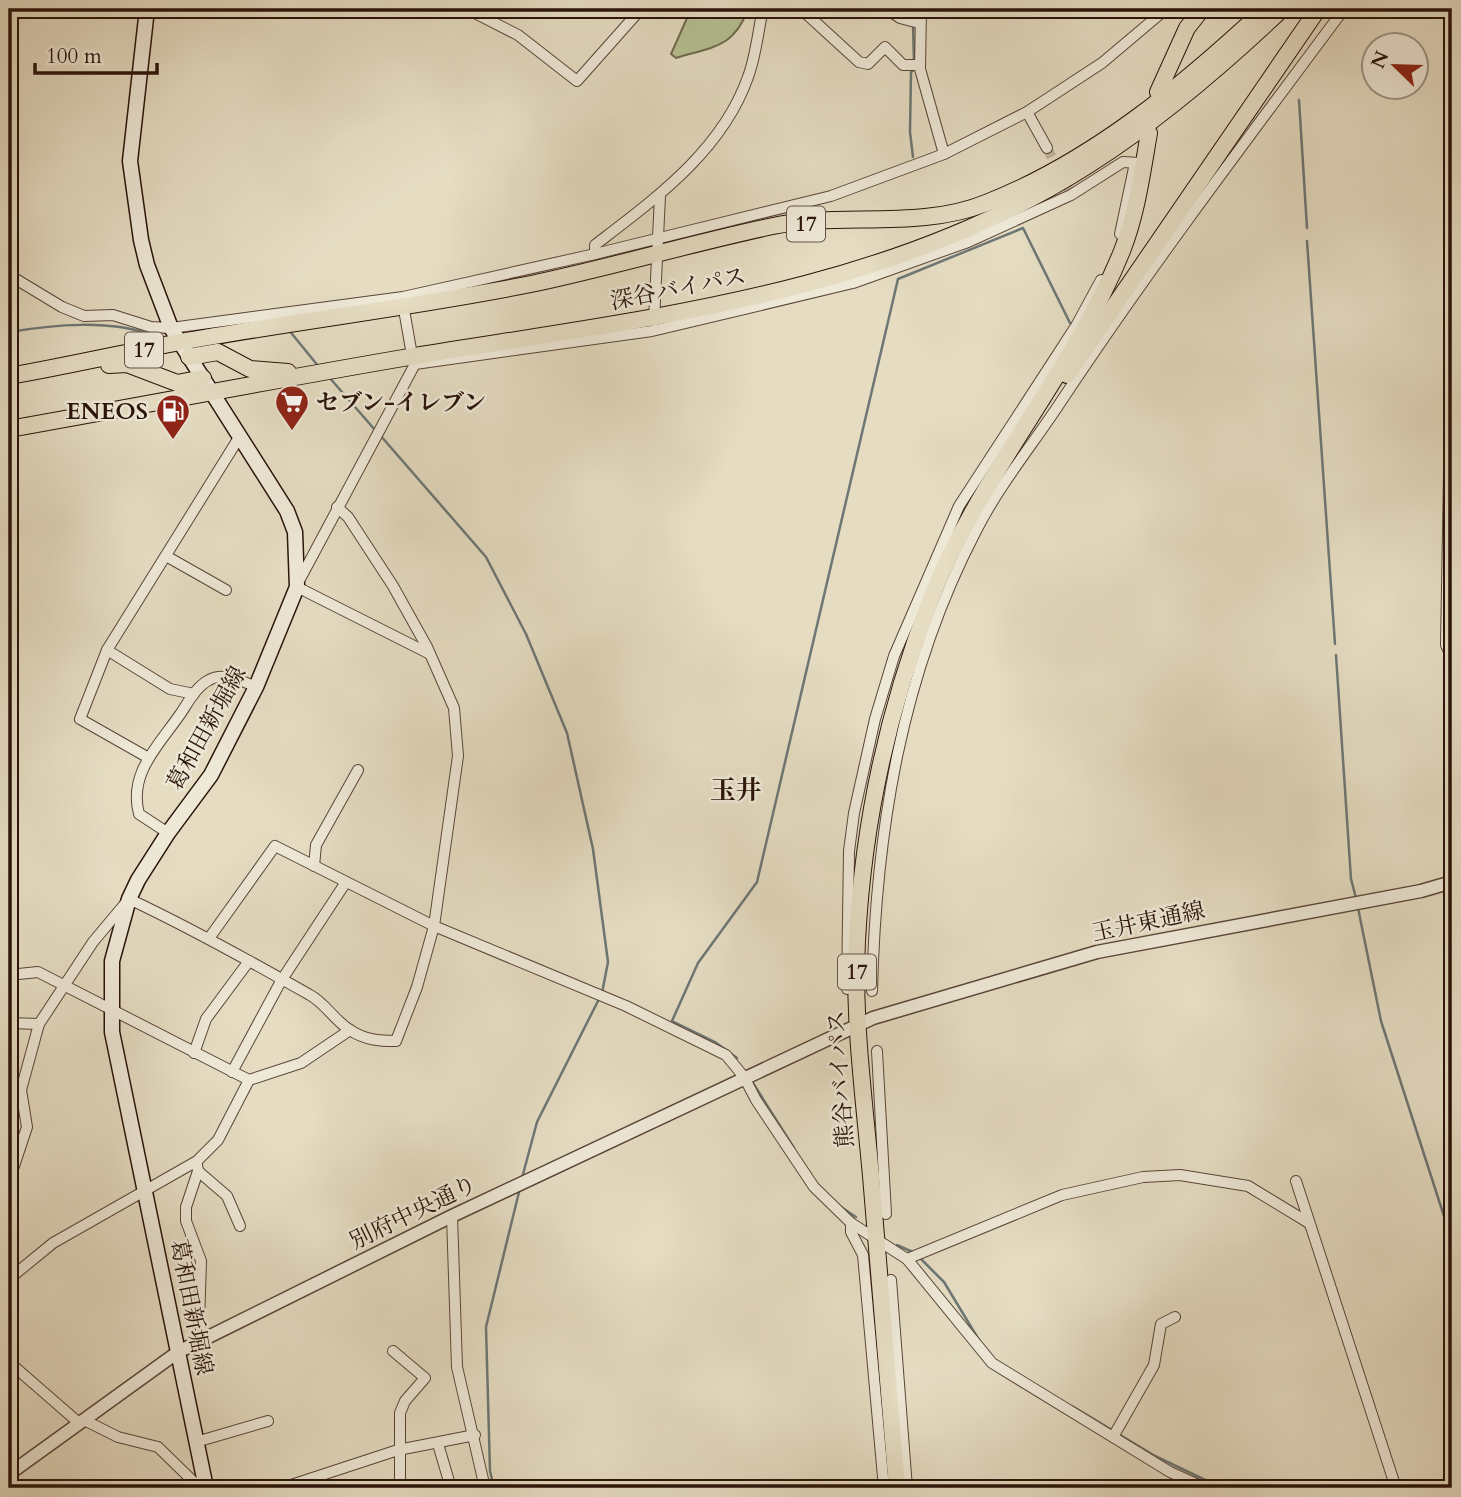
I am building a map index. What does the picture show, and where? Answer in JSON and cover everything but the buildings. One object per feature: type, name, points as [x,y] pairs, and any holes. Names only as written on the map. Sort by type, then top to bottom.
[{"type":"highway","points":[[1158,92],[1186,27],[1202,9]]},
{"type":"highway","name":"深谷バイパス","points":[[9,376],[184,349],[657,247],[777,226],[891,220],[981,205],[1027,186],[1084,153],[1164,99],[1265,9]]},
{"type":"highway","name":"深谷バイパス","points":[[9,429],[321,374],[653,324],[858,270],[936,242],[1020,203],[1089,165],[1177,103],[1283,9]]},
{"type":"highway","name":"17","points":[[993,480],[1127,295],[1318,9]]},
{"type":"highway","name":"17","points":[[993,480],[1096,307],[1135,211],[1139,163],[1149,133]]},
{"type":"highway","points":[[184,349],[218,352],[250,369],[274,373],[300,371],[321,374]]},
{"type":"highway","points":[[94,361],[102,366],[127,364],[177,383],[203,378]]},
{"type":"highway","name":"熊谷バイパス","points":[[897,1488],[891,1351],[876,1242],[857,1024],[857,941],[869,821],[881,756],[907,663],[931,597],[959,535],[993,480]]},
{"type":"main road","name":"葛和田新堀線","points":[[146,9],[130,161],[141,240],[153,286],[171,328],[287,511],[295,531],[298,584],[256,687],[211,775],[168,833],[138,880],[129,899],[112,961],[110,1010],[206,1488]]},
{"type":"street","points":[[467,9],[518,35],[577,81],[641,9]]},
{"type":"street","points":[[595,254],[595,245],[660,196],[698,158],[731,115],[749,75],[763,9]]},
{"type":"street","points":[[801,9],[859,62],[868,64],[885,47],[903,65],[920,65]]},
{"type":"street","points":[[887,9],[915,22]]},
{"type":"street","points":[[920,9],[915,22],[920,65],[944,154]]},
{"type":"street","points":[[9,275],[62,307],[84,316],[113,315],[151,327],[171,328],[403,302],[595,254],[657,247],[831,195],[944,154],[1027,112],[1102,63],[1166,9]]},
{"type":"street","points":[[907,663],[941,608],[976,530],[1127,295],[1343,9]]},
{"type":"street","points":[[1452,32],[1449,32],[1452,65]]},
{"type":"street","points":[[1027,112],[1046,148]]},
{"type":"street","points":[[660,196],[653,324],[853,282],[968,242],[1070,192],[1123,162],[1139,163]]},
{"type":"street","points":[[907,663],[959,506],[1109,272]]},
{"type":"street","points":[[403,302],[413,361],[298,584],[430,654]]},
{"type":"street","points":[[1452,303],[1446,645],[1452,658]]},
{"type":"street","points":[[147,757],[80,719],[107,650],[240,436]]},
{"type":"street","points":[[9,1181],[27,1127],[21,1090],[39,1024],[93,942],[129,899],[210,937],[281,981],[312,995],[350,1030],[374,1041],[396,1041],[417,986],[434,926],[458,756],[454,708],[430,654],[375,557],[348,516],[337,507]]},
{"type":"street","points":[[166,556],[226,590]]},
{"type":"street","points":[[107,650],[170,689],[194,694]]},
{"type":"street","points":[[168,833],[139,814],[135,797],[147,757],[194,694],[210,679],[225,677],[256,687]]},
{"type":"street","points":[[314,866],[316,845],[358,770]]},
{"type":"street","points":[[847,989],[849,851],[869,821]]},
{"type":"street","points":[[869,821],[874,915],[872,992]]},
{"type":"street","points":[[210,937],[275,845],[434,926],[592,992],[726,1055],[744,1077],[807,1178],[851,1223],[876,1242],[907,1259],[992,1363],[1170,1472],[1205,1488]]},
{"type":"street","points":[[232,1072],[281,981],[346,882]]},
{"type":"street","name":"玉井東通線","points":[[857,1024],[1019,973],[1097,952],[1452,882]]},
{"type":"street","points":[[194,1053],[206,1019],[249,961]]},
{"type":"street","points":[[9,975],[38,972],[249,1080],[301,1063],[350,1030]]},
{"type":"street","points":[[9,1023],[39,1024]]},
{"type":"street","name":"別府中央通り","points":[[9,1474],[178,1352],[452,1216],[857,1024]]},
{"type":"street","points":[[877,1051],[871,1167],[886,1214]]},
{"type":"street","points":[[204,1339],[199,1322],[201,1261],[186,1221],[186,1207],[198,1166],[218,1140],[249,1080]]},
{"type":"street","points":[[9,1279],[53,1243],[146,1190],[198,1166]]},
{"type":"street","points":[[198,1166],[227,1196],[240,1226]]},
{"type":"street","points":[[907,1259],[1062,1195],[1143,1177],[1180,1175],[1248,1186],[1309,1223]]},
{"type":"street","points":[[1296,1181],[1396,1488]]},
{"type":"street","points":[[452,1216],[457,1367],[475,1435],[485,1488]]},
{"type":"street","points":[[851,1223],[851,1232],[863,1255],[884,1488]]},
{"type":"street","points":[[891,1280],[891,1351],[907,1488]]},
{"type":"street","points":[[1113,1437],[1154,1365],[1161,1324],[1175,1317]]},
{"type":"street","points":[[393,1351],[425,1378],[405,1401],[400,1413],[400,1488]]},
{"type":"street","points":[[9,1362],[81,1421],[118,1437],[158,1447],[200,1488]]},
{"type":"street","points":[[196,1442],[268,1421]]},
{"type":"street","points":[[282,1488],[398,1450],[475,1435]]},
{"type":"street","points":[[438,1444],[451,1488]]},
{"type":"green space","points":[[691,9],[748,9],[736,32],[729,39],[711,48],[676,58],[671,54]]},
{"type":"waterway","points":[[914,17],[916,9]]},
{"type":"waterway","points":[[913,24],[914,62]]},
{"type":"waterway","points":[[913,157],[910,132],[911,72],[915,69]]},
{"type":"waterway","points":[[1299,100],[1307,228]]},
{"type":"waterway","points":[[737,1058],[715,1042],[672,1021],[698,963],[757,882],[898,279],[1023,228],[1070,323]]},
{"type":"waterway","points":[[1307,241],[1335,644]]},
{"type":"waterway","points":[[9,332],[44,327],[99,325],[152,335]]},
{"type":"waterway","points":[[197,330],[226,325]]},
{"type":"waterway","points":[[288,329],[319,367]]},
{"type":"waterway","points":[[329,377],[375,430]]},
{"type":"waterway","points":[[380,435],[486,557],[526,634],[567,733],[593,849],[608,962],[602,993]]},
{"type":"waterway","points":[[1452,582],[1452,638]]},
{"type":"waterway","points":[[1336,655],[1351,879],[1356,898]]},
{"type":"waterway","points":[[1358,908],[1381,1021],[1452,1241]]},
{"type":"waterway","points":[[522,1178],[537,1122],[599,999]]},
{"type":"waterway","points":[[753,1083],[794,1148]]},
{"type":"waterway","points":[[494,1488],[490,1471],[486,1327],[520,1188]]},
{"type":"waterway","points":[[841,1207],[856,1217]]},
{"type":"waterway","points":[[897,1245],[915,1253]]},
{"type":"waterway","points":[[920,1258],[944,1282],[979,1340]]},
{"type":"waterway","points":[[1072,1406],[1155,1456],[1222,1488]]},
{"type":"tunnel","points":[[1047,148],[1069,190]]},
{"type":"place","name":"セブン-イレブン","points":[[292,432]]},
{"type":"place","name":"ENEOS","points":[[173,441]]},
{"type":"district","name":"玉井","points":[[736,790]]}]
